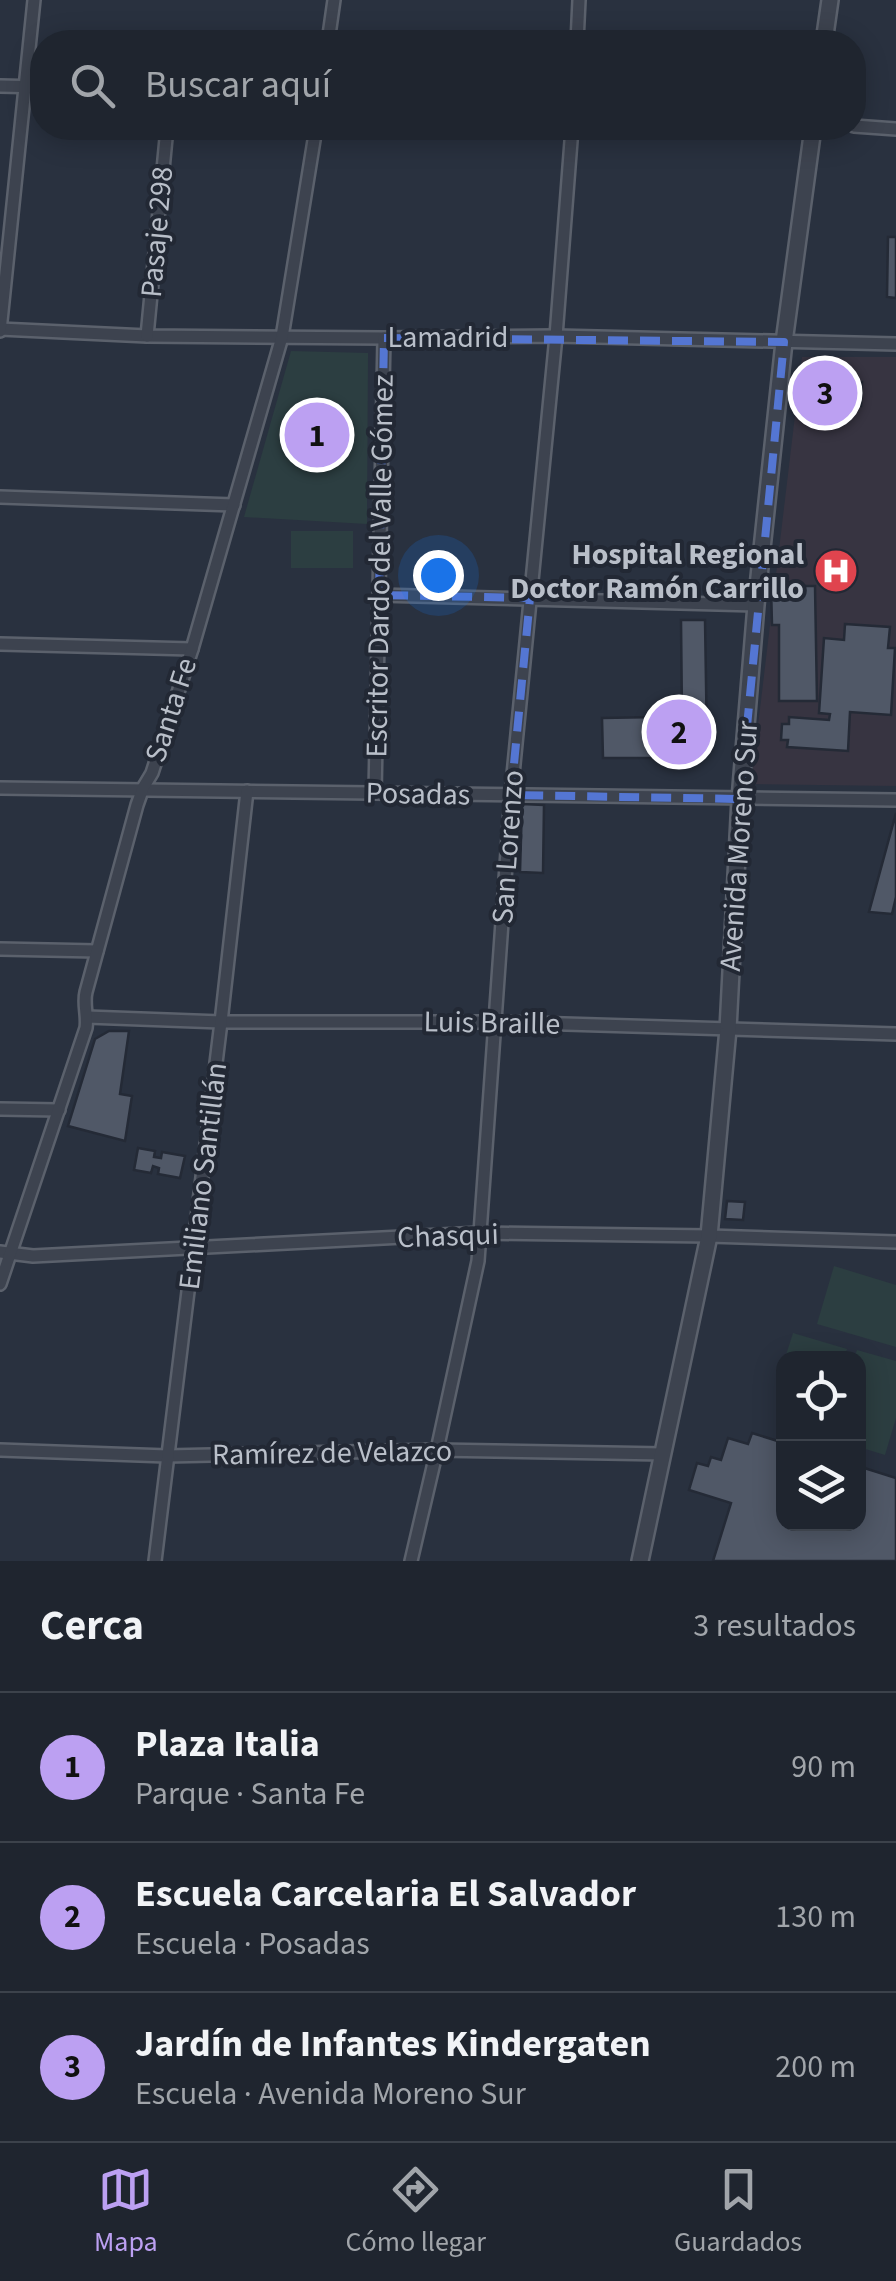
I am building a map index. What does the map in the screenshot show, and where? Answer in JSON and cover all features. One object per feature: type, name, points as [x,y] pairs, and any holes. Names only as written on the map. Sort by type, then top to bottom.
[{"type":"street","points":[[31,30],[34,0]]},
{"type":"street","points":[[330,30],[334,0]]},
{"type":"street","points":[[578,30],[580,0]]},
{"type":"street","points":[[826,30],[830,0]]},
{"type":"street","points":[[0,330],[30,43]]},
{"type":"street","points":[[0,86],[30,86]]},
{"type":"street","points":[[866,127],[896,129]]},
{"type":"street","name":"Pasaje 298","points":[[146,336],[166,140]]},
{"type":"street","name":"Santa Fe","points":[[0,1284],[6,1253],[86,1028],[84,1000],[143,788],[152,772],[192,649],[282,337],[314,140]]},
{"type":"street","name":"San Lorenzo","points":[[411,1561],[474,1280],[480,1233],[511,795],[571,140]]},
{"type":"street","name":"Avenida Moreno Sur","points":[[640,1561],[710,1236],[756,604],[784,342],[811,140]]},
{"type":"street","name":"Lamadrid","points":[[0,330],[146,336],[556,336],[896,344]]},
{"type":"street","name":"Escritor Dardo del Valle Gómez","points":[[375,794],[384,338]]},
{"type":"street","points":[[0,497],[234,506]]},
{"type":"street","points":[[380,595],[756,604]]},
{"type":"street","points":[[0,644],[192,649]]},
{"type":"street","name":"Posadas","points":[[0,788],[896,800]]},
{"type":"street","name":"Emiliano Santillán","points":[[156,1561],[247,791]]},
{"type":"street","points":[[0,949],[97,951]]},
{"type":"street","name":"Luis Braille","points":[[88,1017],[222,1022],[496,1022],[896,1034]]},
{"type":"street","points":[[0,1109],[59,1110]]},
{"type":"street","name":"Chasqui","points":[[6,1253],[33,1256],[480,1233],[896,1242]]},
{"type":"street","name":"Ramírez de Velazco","points":[[0,1450],[168,1456],[437,1450],[664,1454]]},
{"type":"highlighted area","points":[[384,338],[784,342],[740,799],[511,795],[530,598],[379,595]]},
{"type":"shaded area","points":[[291,351],[368,353],[367,524],[244,517]]},
{"type":"shaded area","name":"Hospital Regional Doctor Ramón Carrillo","points":[[802,357],[896,357],[896,786],[751,784]]},
{"type":"shaded area","points":[[291,531],[353,531],[353,568],[291,568]]},
{"type":"shaded area","points":[[834,1266],[896,1285],[896,1347],[817,1324]]},
{"type":"shaded area","points":[[793,1333],[847,1349],[846,1351],[787,1351]]},
{"type":"shaded area","points":[[866,1353],[896,1361],[896,1418],[885,1455],[866,1449]]},
{"type":"building","points":[[888,237],[896,237],[896,298],[887,297]]},
{"type":"building","points":[[815,382],[862,382],[861,406],[815,406]]},
{"type":"building","points":[[771,586],[815,586],[817,701],[779,701],[779,625],[772,625]]},
{"type":"building","points":[[681,620],[705,620],[707,745],[659,745],[658,717],[682,717]]},
{"type":"building","points":[[845,624],[890,627],[888,648],[895,648],[891,715],[850,712],[848,751],[787,747],[788,740],[781,740],[782,724],[789,724],[789,717],[829,720],[830,714],[819,713],[824,638],[844,640]]},
{"type":"building","points":[[658,717],[659,758],[603,758],[602,718]]},
{"type":"building","points":[[522,804],[544,805],[543,873],[520,872]]},
{"type":"building","points":[[896,813],[896,897],[892,914],[869,912]]},
{"type":"building","points":[[109,1031],[129,1031],[120,1094],[132,1096],[125,1141],[68,1126],[95,1039]]},
{"type":"building","points":[[138,1148],[155,1151],[154,1157],[161,1158],[162,1152],[185,1156],[180,1178],[158,1174],[159,1168],[153,1166],[151,1173],[134,1170]]},
{"type":"building","points":[[727,1201],[745,1202],[743,1220],[725,1219]]},
{"type":"building","points":[[752,1433],[776,1440],[776,1531],[866,1531],[866,1469],[896,1478],[896,1561],[713,1561],[731,1503],[689,1490],[697,1463],[708,1466],[711,1457],[721,1460],[728,1438],[748,1444]]},
{"type":"place","name":"Jardín de Infantes Kindergaten","points":[[825,393]]},
{"type":"place","name":"Plaza Italia","points":[[317,435]]},
{"type":"place","name":"Hospital Regional Doctor Ramón Carrillo","points":[[836,571]]},
{"type":"place","name":"Escuela Carcelaria El Salvador","points":[[679,732]]}]
